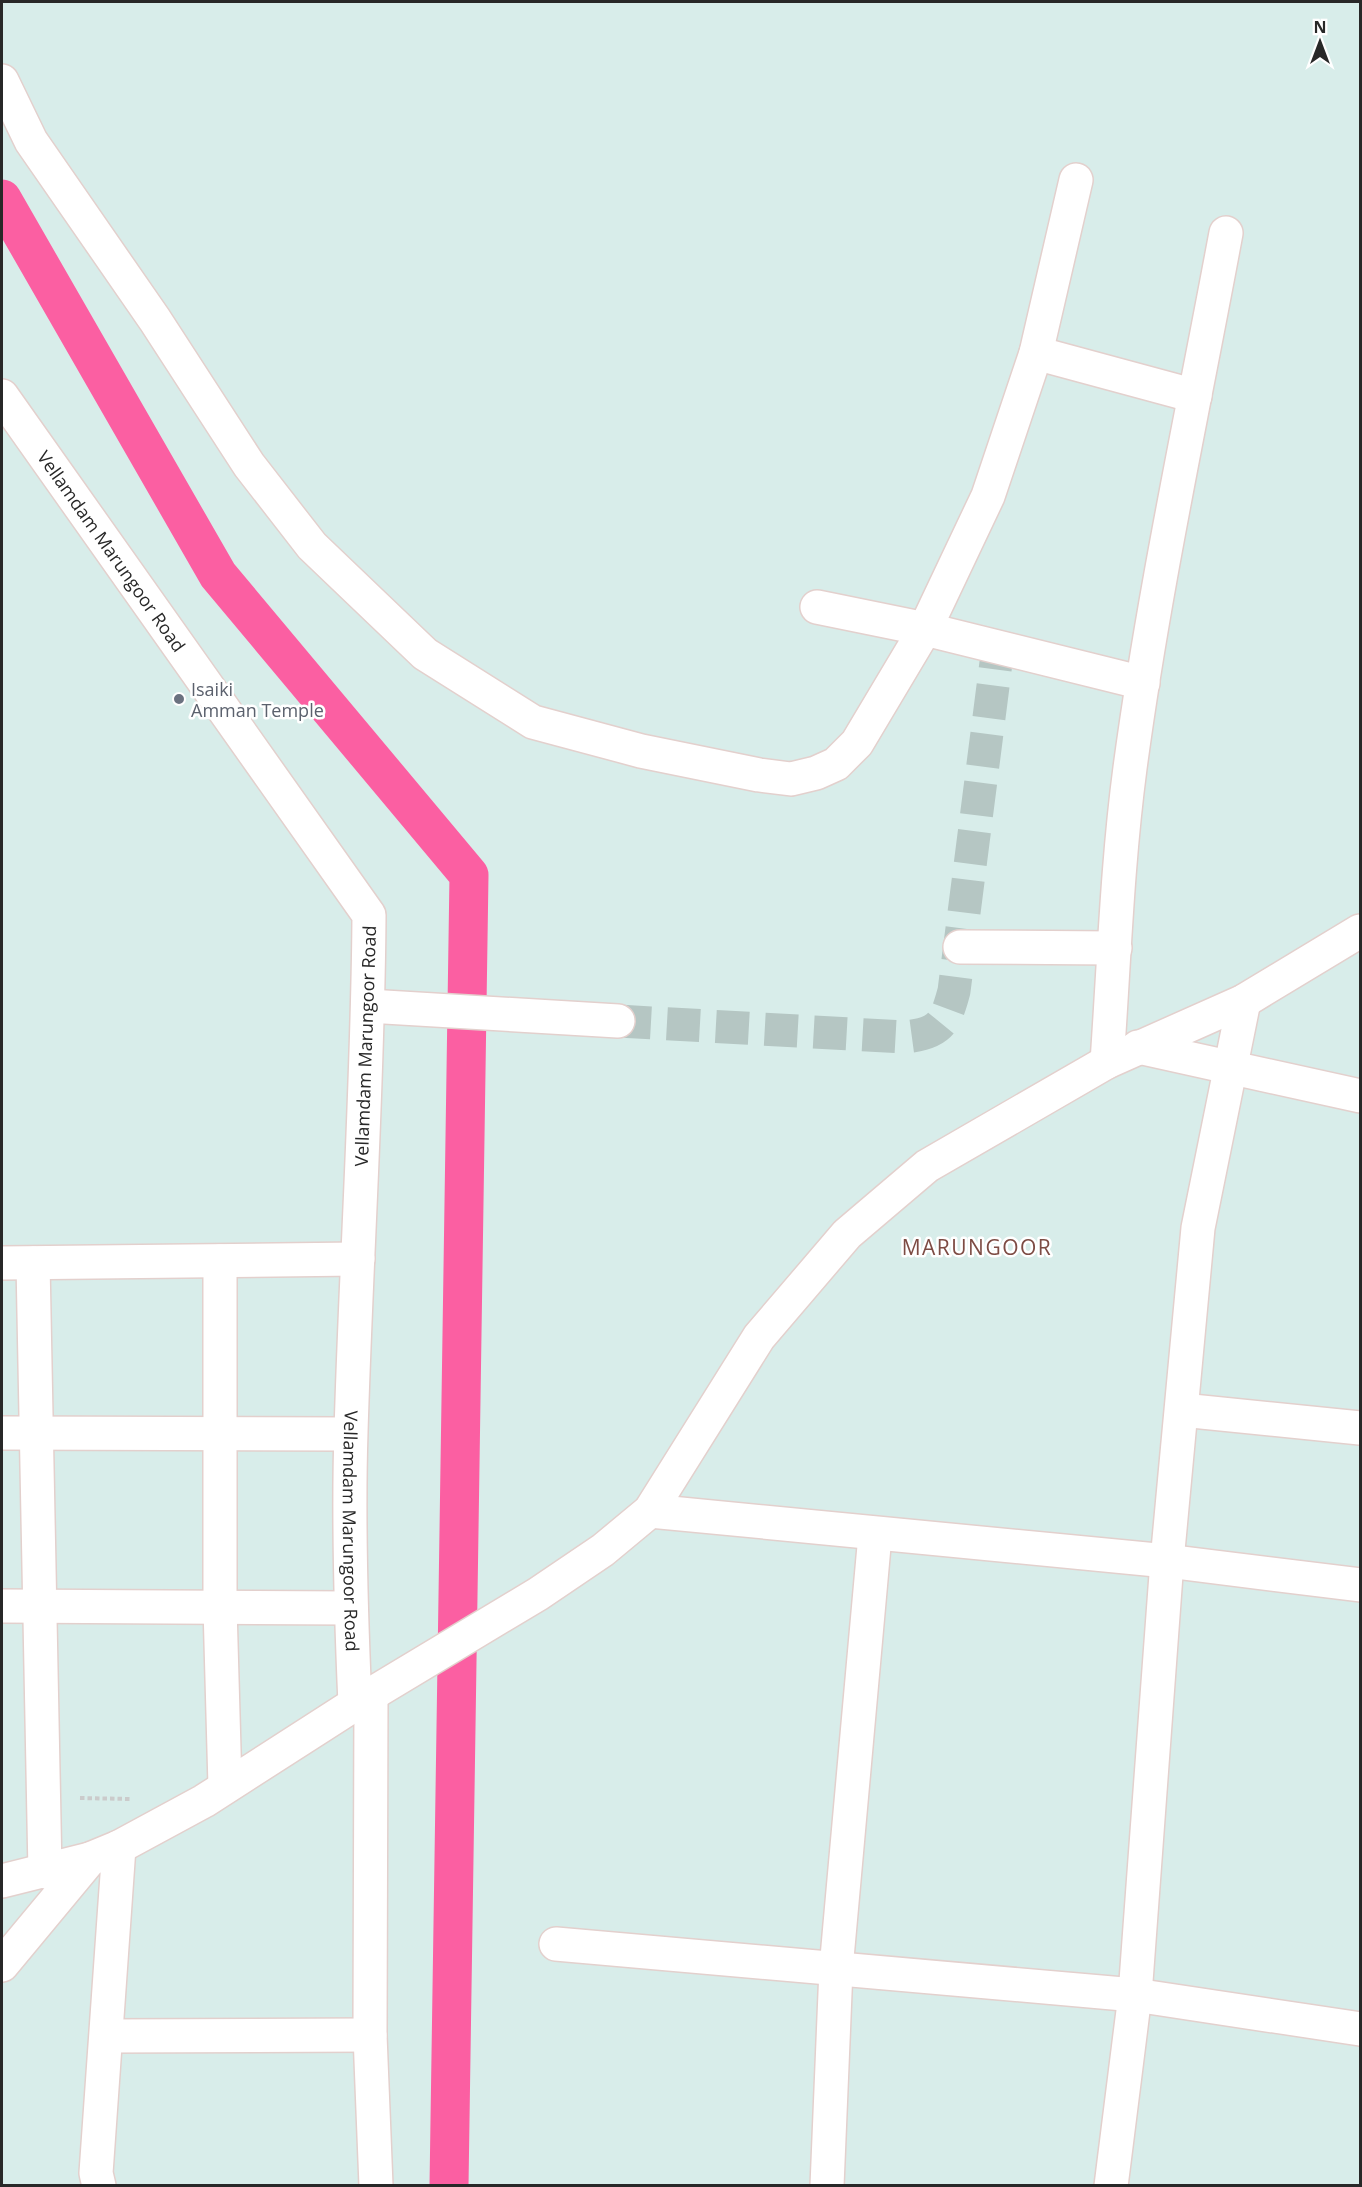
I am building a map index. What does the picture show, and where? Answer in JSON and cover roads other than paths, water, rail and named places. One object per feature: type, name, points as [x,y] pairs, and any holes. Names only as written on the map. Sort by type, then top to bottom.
[{"type":"street","points":[[2,81],[31,141],[155,320],[249,465],[312,546],[425,654],[533,722],[640,751],[759,775],[790,778],[816,773],[836,764],[857,743],[925,629],[988,496],[1036,353],[1076,180]]},
{"type":"street","points":[[1107,1062],[1121,849],[1143,683],[1226,233]]},
{"type":"street","points":[[1036,353],[1195,396]]},
{"type":"street","name":"Vellamdam Marungoor Road","points":[[2,396],[369,915],[368,1006],[351,1434],[351,1608],[363,1700],[370,2035],[376,2186]]},
{"type":"street","points":[[817,607],[925,629],[1143,683]]},
{"type":"street","points":[[2,1881],[45,1872],[104,1853],[225,1786],[538,1594],[603,1550],[650,1511],[759,1337],[847,1234],[927,1166],[1107,1062],[1244,1001],[1360,931]]},
{"type":"street","points":[[960,946],[1115,948]]},
{"type":"street","points":[[1111,2186],[1135,1995],[1167,1561],[1198,1228],[1244,1001]]},
{"type":"street","points":[[368,1006],[618,1021]]},
{"type":"street","points":[[1138,1047],[1360,1096]]},
{"type":"street","points":[[45,1872],[42,1606],[35,1433],[17,1263],[358,1259]]},
{"type":"street","points":[[220,1261],[220,1607],[225,1786]]},
{"type":"street","points":[[1182,1410],[1360,1428]]},
{"type":"street","points":[[2,1433],[351,1434]]},
{"type":"street","points":[[650,1511],[876,1535],[1167,1561],[1360,1585]]},
{"type":"street","points":[[827,2186],[836,1969],[876,1535]]},
{"type":"street","points":[[2,1606],[351,1608]]},
{"type":"street","points":[[2,1965],[104,1853]]},
{"type":"street","points":[[99,2186],[96,2173],[107,2036],[104,1853]]},
{"type":"street","points":[[556,1944],[1135,1995],[1360,2029]]},
{"type":"street","points":[[107,2036],[370,2035]]},
{"type":"waterway","points":[[2,199],[218,575],[469,875],[449,2186]]},
{"type":"tunnel","points":[[618,1021],[903,1037],[925,1033],[939,1026],[947,1012],[954,991],[998,647]]},
{"type":"place","name":"Isaiki Amman Temple","points":[[179,699]]},
{"type":"district","name":"MARUNGOOR","points":[[977,1247]]}]
